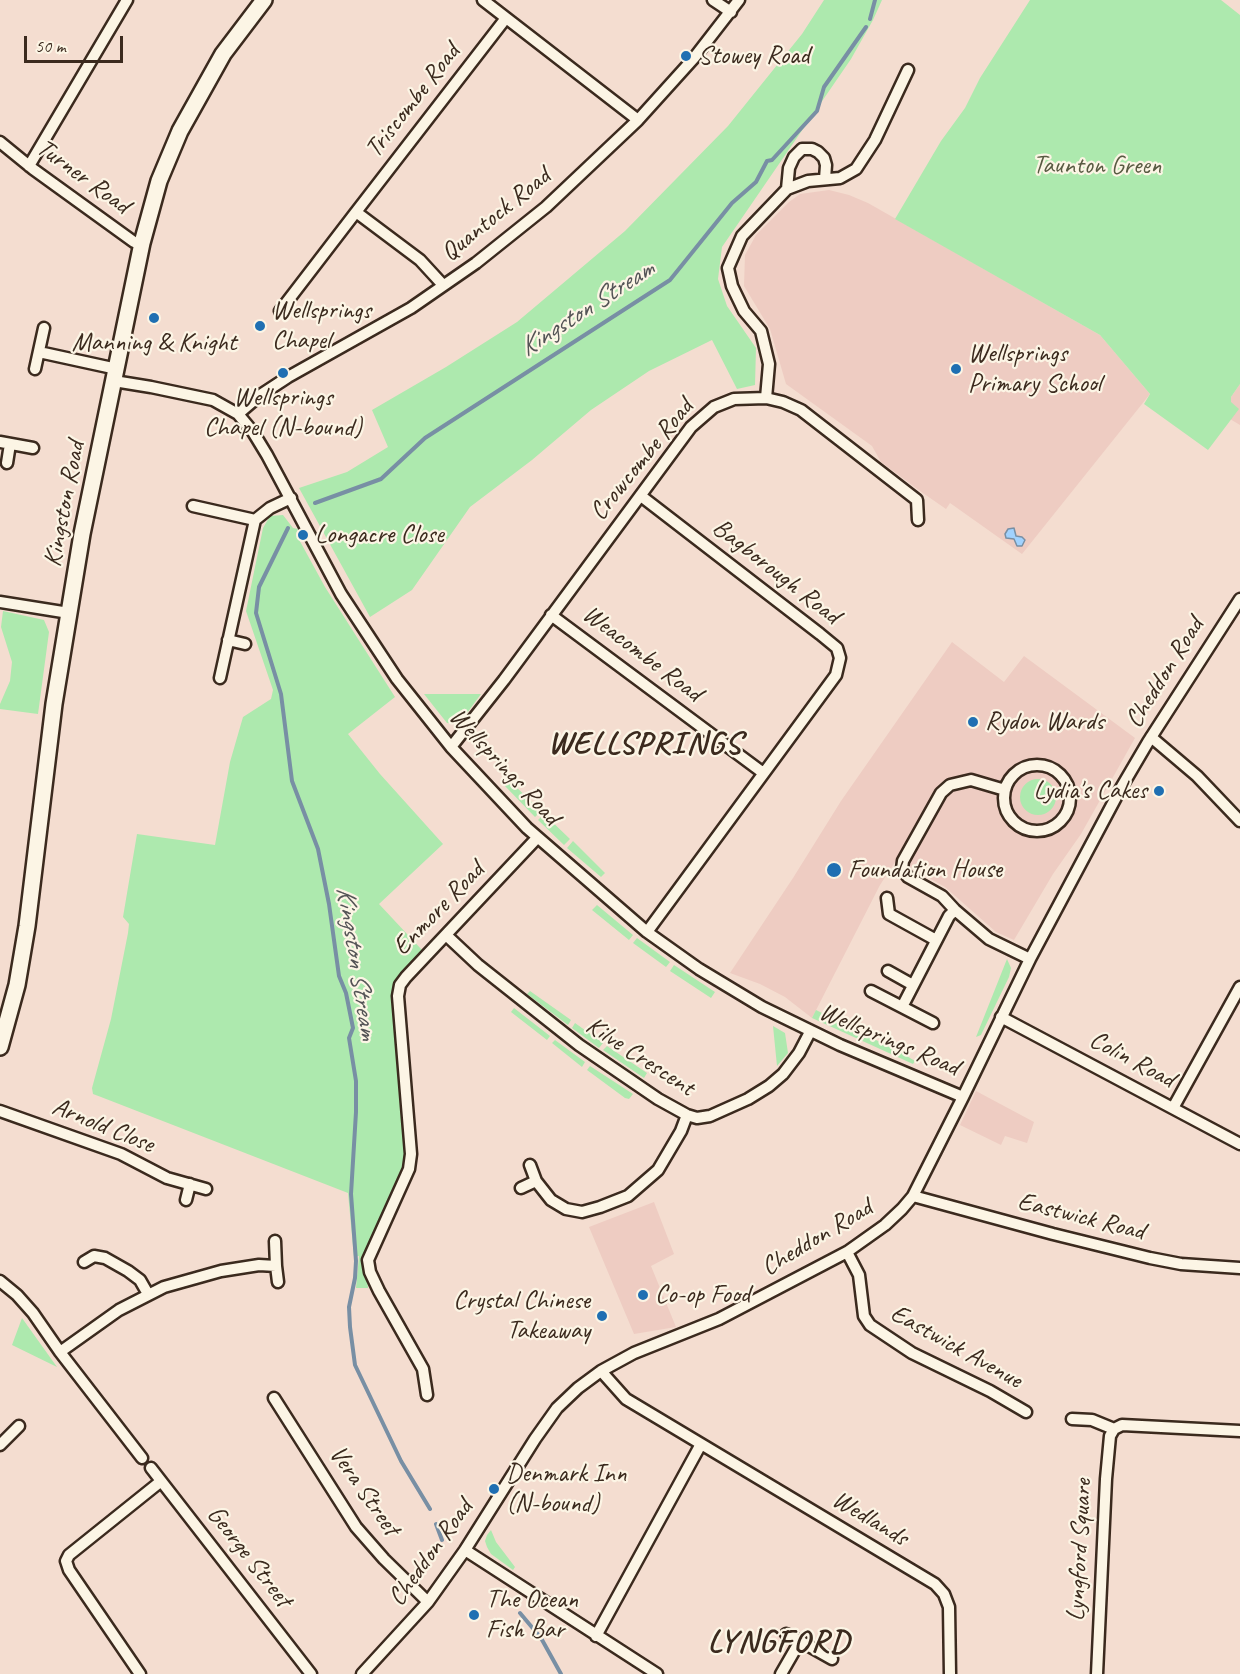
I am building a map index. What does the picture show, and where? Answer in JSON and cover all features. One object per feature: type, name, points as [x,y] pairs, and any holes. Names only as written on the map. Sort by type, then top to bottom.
[{"type":"street","points":[[29,166],[128,0]]},
{"type":"street","name":"Kingston Road","points":[[0,1047],[17,985],[27,926],[53,716],[82,534],[142,243],[159,181],[180,131],[223,54],[264,0]]},
{"type":"street","points":[[483,0],[638,120]]},
{"type":"street","points":[[714,0],[731,12]]},
{"type":"street","name":"Quantock Road","points":[[238,414],[259,396],[288,377],[411,308],[476,263],[546,207],[638,120],[694,58],[739,0]]},
{"type":"street","name":"Triscombe Road","points":[[280,311],[506,18]]},
{"type":"street","points":[[766,398],[769,364],[761,331],[744,311],[732,286],[728,268],[742,236],[787,189],[808,182],[840,178],[856,169],[874,140],[908,70]]},
{"type":"street","name":"Turner Road","points":[[0,142],[29,166],[134,242],[142,243]]},
{"type":"street","points":[[787,189],[789,168],[794,157],[802,149],[812,149],[824,158],[825,179]]},
{"type":"street","points":[[356,212],[420,260],[443,285]]},
{"type":"street","points":[[35,369],[44,328]]},
{"type":"street","name":"Wellsprings Road","points":[[39,352],[151,387],[213,400],[238,414],[253,432],[291,498],[341,594],[397,679],[452,747],[537,838],[647,932],[699,969],[762,1007],[810,1032],[963,1097]]},
{"type":"street","name":"Crowcombe Road","points":[[452,747],[691,427],[714,407],[734,399],[766,398],[801,410],[917,500],[918,520]]},
{"type":"street","points":[[7,463],[5,443],[33,448]]},
{"type":"street","name":"Bagborough Road","points":[[640,496],[837,648],[840,658],[836,675],[762,772],[647,932]]},
{"type":"street","points":[[220,678],[255,520],[270,508],[291,498]]},
{"type":"street","points":[[194,506],[255,520]]},
{"type":"street","name":"Cheddon Road","points":[[362,1674],[428,1602],[465,1550],[535,1439],[557,1408],[579,1388],[601,1371],[634,1353],[719,1319],[847,1252],[885,1225],[913,1196],[1030,959],[1121,788],[1240,599]]},
{"type":"street","points":[[0,602],[69,613]]},
{"type":"street","name":"Weacombe Road","points":[[551,615],[762,772]]},
{"type":"street","points":[[228,640],[245,644]]},
{"type":"street","points":[[1151,737],[1197,776],[1240,821]]},
{"type":"street","points":[[1038,764],[1050,766],[1067,781],[1071,792],[1071,804],[1060,822],[1052,828],[1042,831],[1031,830],[1021,827],[1007,811],[1004,801],[1005,790],[1009,780],[1017,771],[1038,764]]},
{"type":"street","points":[[1005,790],[971,780],[950,785],[941,793],[903,861],[903,873],[942,896],[989,939],[1030,959]]},
{"type":"street","name":"Enmore Road","points":[[427,1395],[423,1369],[379,1291],[370,1272],[368,1260],[408,1169],[411,1154],[398,996],[400,985],[537,838]]},
{"type":"street","points":[[887,898],[889,914],[936,940]]},
{"type":"street","points":[[902,1007],[949,916],[955,910]]},
{"type":"street","name":"Kilve Crescent","points":[[446,935],[478,965],[579,1045],[658,1099],[697,1118],[710,1116],[748,1099],[769,1086],[783,1074],[799,1053],[810,1032]]},
{"type":"street","points":[[888,971],[913,985]]},
{"type":"street","points":[[1173,1108],[1240,987]]},
{"type":"street","points":[[871,991],[933,1023]]},
{"type":"street","name":"Colin Road","points":[[1001,1017],[1240,1144]]},
{"type":"street","name":"Arnold Close","points":[[0,1111],[121,1154],[167,1178],[206,1189]]},
{"type":"street","points":[[530,1165],[536,1181],[551,1200],[566,1209],[582,1212],[628,1196],[657,1170],[681,1131],[687,1115]]},
{"type":"street","points":[[521,1188],[536,1181]]},
{"type":"street","points":[[186,1200],[190,1184]]},
{"type":"street","name":"Eastwick Road","points":[[913,1196],[1062,1237],[1150,1258],[1180,1264],[1240,1268]]},
{"type":"street","points":[[275,1241],[278,1282]]},
{"type":"street","name":"Eastwick Avenue","points":[[847,1252],[859,1275],[864,1316],[870,1325],[912,1353],[990,1391],[1026,1412]]},
{"type":"street","points":[[84,1262],[94,1256],[105,1258],[128,1270],[140,1280],[148,1294]]},
{"type":"street","points":[[60,1352],[119,1310],[164,1287],[221,1271],[260,1265],[276,1266]]},
{"type":"street","points":[[0,1281],[33,1313],[60,1352],[142,1458]]},
{"type":"street","name":"Wedlands","points":[[601,1371],[626,1399],[935,1584],[944,1594],[949,1607],[950,1674]]},
{"type":"street","name":"Vera Street","points":[[274,1398],[356,1527],[384,1559],[428,1602]]},
{"type":"street","points":[[1072,1419],[1092,1420],[1114,1429],[1122,1425],[1240,1431]]},
{"type":"street","points":[[0,1445],[19,1426]]},
{"type":"street","name":"Lyngford Square","points":[[1096,1674],[1108,1447],[1114,1429]]},
{"type":"street","points":[[596,1636],[701,1444]]},
{"type":"street","name":"George Street","points":[[151,1468],[311,1674]]},
{"type":"street","points":[[140,1674],[69,1570],[66,1561],[69,1556],[160,1482]]},
{"type":"street","points":[[465,1550],[657,1674]]},
{"type":"street","points":[[786,1634],[832,1659]]},
{"type":"street","points":[[781,1674],[800,1641]]},
{"type":"shaded area","name":"Wellsprings Primary School","points":[[829,190],[868,203],[1100,335],[1150,394],[1022,554],[950,503],[946,509],[920,491],[881,462],[872,446],[786,384],[770,329],[744,286],[745,255],[756,235],[789,202],[800,194]]},
{"type":"shaded area","points":[[1240,384],[1240,425],[1230,419],[1238,409],[1231,403],[1231,397]]},
{"type":"shaded area","points":[[952,642],[1004,682],[1024,656],[1135,738],[1081,834],[1053,874],[1014,940],[996,932],[945,887],[911,868],[899,856],[880,885],[812,1018],[785,997],[760,984],[730,973],[841,801]]},
{"type":"shaded area","points":[[976,1091],[1034,1122],[1027,1143],[1005,1136],[1001,1145],[960,1125]]},
{"type":"shaded area","points":[[654,1202],[674,1254],[651,1266],[676,1327],[634,1334],[589,1227]]},
{"type":"green space","points":[[824,0],[882,0],[851,59],[722,247],[718,279],[727,306],[756,348],[755,385],[737,389],[712,340],[649,371],[591,410],[532,460],[470,507],[412,590],[370,617],[299,488],[347,472],[388,447],[372,410],[517,322],[625,231],[728,126],[802,34]]},
{"type":"green space","name":"Taunton Green","points":[[1030,0],[1221,0],[1240,15],[1240,384],[1231,397],[1231,402],[1239,409],[1208,450],[1144,404],[1150,394],[1100,335],[895,219]]},
{"type":"green space","points":[[283,515],[293,528],[298,529],[296,534],[325,587],[395,697],[348,734],[380,774],[443,844],[379,904],[422,950],[399,975],[394,985],[406,1156],[403,1169],[365,1251],[368,1288],[356,1288],[359,1256],[354,1257],[348,1193],[93,1094],[92,1088],[111,1019],[128,933],[129,924],[123,917],[137,834],[215,845],[230,762],[243,717],[271,699],[273,690],[246,611],[263,528],[270,516]]},
{"type":"green space","points":[[3,611],[44,620],[49,632],[38,714],[0,709],[10,681],[12,662],[1,627]]},
{"type":"green space","points":[[424,694],[481,694],[459,724],[447,723]]},
{"type":"green space","points":[[1038,779],[1050,785],[1056,797],[1050,809],[1038,815],[1026,809],[1020,797],[1026,785]]},
{"type":"green space","points":[[509,780],[541,811],[535,817],[504,785]]},
{"type":"green space","points":[[544,814],[570,839],[564,845],[538,820]]},
{"type":"green space","points":[[573,841],[605,873],[601,877],[567,848]]},
{"type":"green space","points":[[597,905],[633,935],[629,940],[592,910]]},
{"type":"green space","points":[[637,938],[670,962],[666,967],[633,943]]},
{"type":"green space","points":[[1007,959],[1011,968],[1009,977],[981,1035],[976,1037]]},
{"type":"green space","points":[[674,965],[715,992],[711,998],[670,971]]},
{"type":"green space","points":[[530,991],[571,1020],[568,1025],[527,994]]},
{"type":"green space","points":[[514,1008],[550,1036],[547,1040],[511,1012]]},
{"type":"green space","points":[[816,1010],[915,1061],[913,1064],[812,1018]]},
{"type":"green space","points":[[575,1023],[603,1043],[599,1048],[572,1028]]},
{"type":"green space","points":[[773,1026],[785,1033],[788,1053],[777,1066]]},
{"type":"green space","points":[[555,1040],[585,1062],[582,1067],[552,1043]]},
{"type":"green space","points":[[607,1046],[647,1073],[644,1078],[603,1050]]},
{"type":"green space","points":[[590,1066],[633,1094],[629,1099],[625,1098],[587,1070]]},
{"type":"green space","points":[[22,1318],[57,1367],[12,1345]]},
{"type":"green space","points":[[491,1530],[496,1542],[515,1567],[513,1570],[491,1554],[487,1547],[485,1541]]},
{"type":"water","points":[[1014,528],[1016,536],[1025,540],[1022,546],[1017,546],[1014,539],[1006,538],[1005,534],[1008,529]]},
{"type":"waterway","name":"Kingston Stream","points":[[870,19],[875,0]]},
{"type":"waterway","name":"Kingston Stream","points":[[315,503],[381,479],[425,438],[670,280],[732,203],[756,182],[767,161],[772,160],[817,111],[824,87],[866,27]]},
{"type":"waterway","name":"Kingston Stream","points":[[288,528],[259,587],[256,613],[281,694],[292,781],[318,849],[329,904],[339,976],[346,993],[353,1028],[349,1038],[356,1081],[356,1112],[351,1194],[356,1261],[349,1307],[355,1365],[401,1461],[430,1509]]},
{"type":"waterway","name":"Kingston Stream","points":[[436,1524],[442,1540]]},
{"type":"waterway","name":"Kingston Stream","points":[[520,1613],[541,1638],[561,1674]]},
{"type":"place","name":"Stowey Road","points":[[686,56]]},
{"type":"place","name":"Manning & Knight","points":[[154,318]]},
{"type":"place","name":"Wellsprings Chapel","points":[[260,326]]},
{"type":"place","name":"Wellsprings Primary School","points":[[956,369]]},
{"type":"place","name":"Wellsprings Chapel (N-bound)","points":[[283,373]]},
{"type":"place","name":"Longacre Close","points":[[303,535]]},
{"type":"place","name":"Rydon Wards","points":[[973,722]]},
{"type":"place","name":"Lydia's Cakes","points":[[1159,791]]},
{"type":"place","name":"Foundation House","points":[[834,870]]},
{"type":"place","name":"Co-op Food","points":[[643,1295]]},
{"type":"place","name":"Crystal Chinese Takeaway","points":[[602,1316]]},
{"type":"place","name":"Denmark Inn (N-bound)","points":[[494,1489]]},
{"type":"place","name":"The Ocean Fish Bar","points":[[474,1615]]},
{"type":"district","name":"WELLSPRINGS","points":[[645,745]]},
{"type":"district","name":"LYNGFORD","points":[[779,1643]]}]
